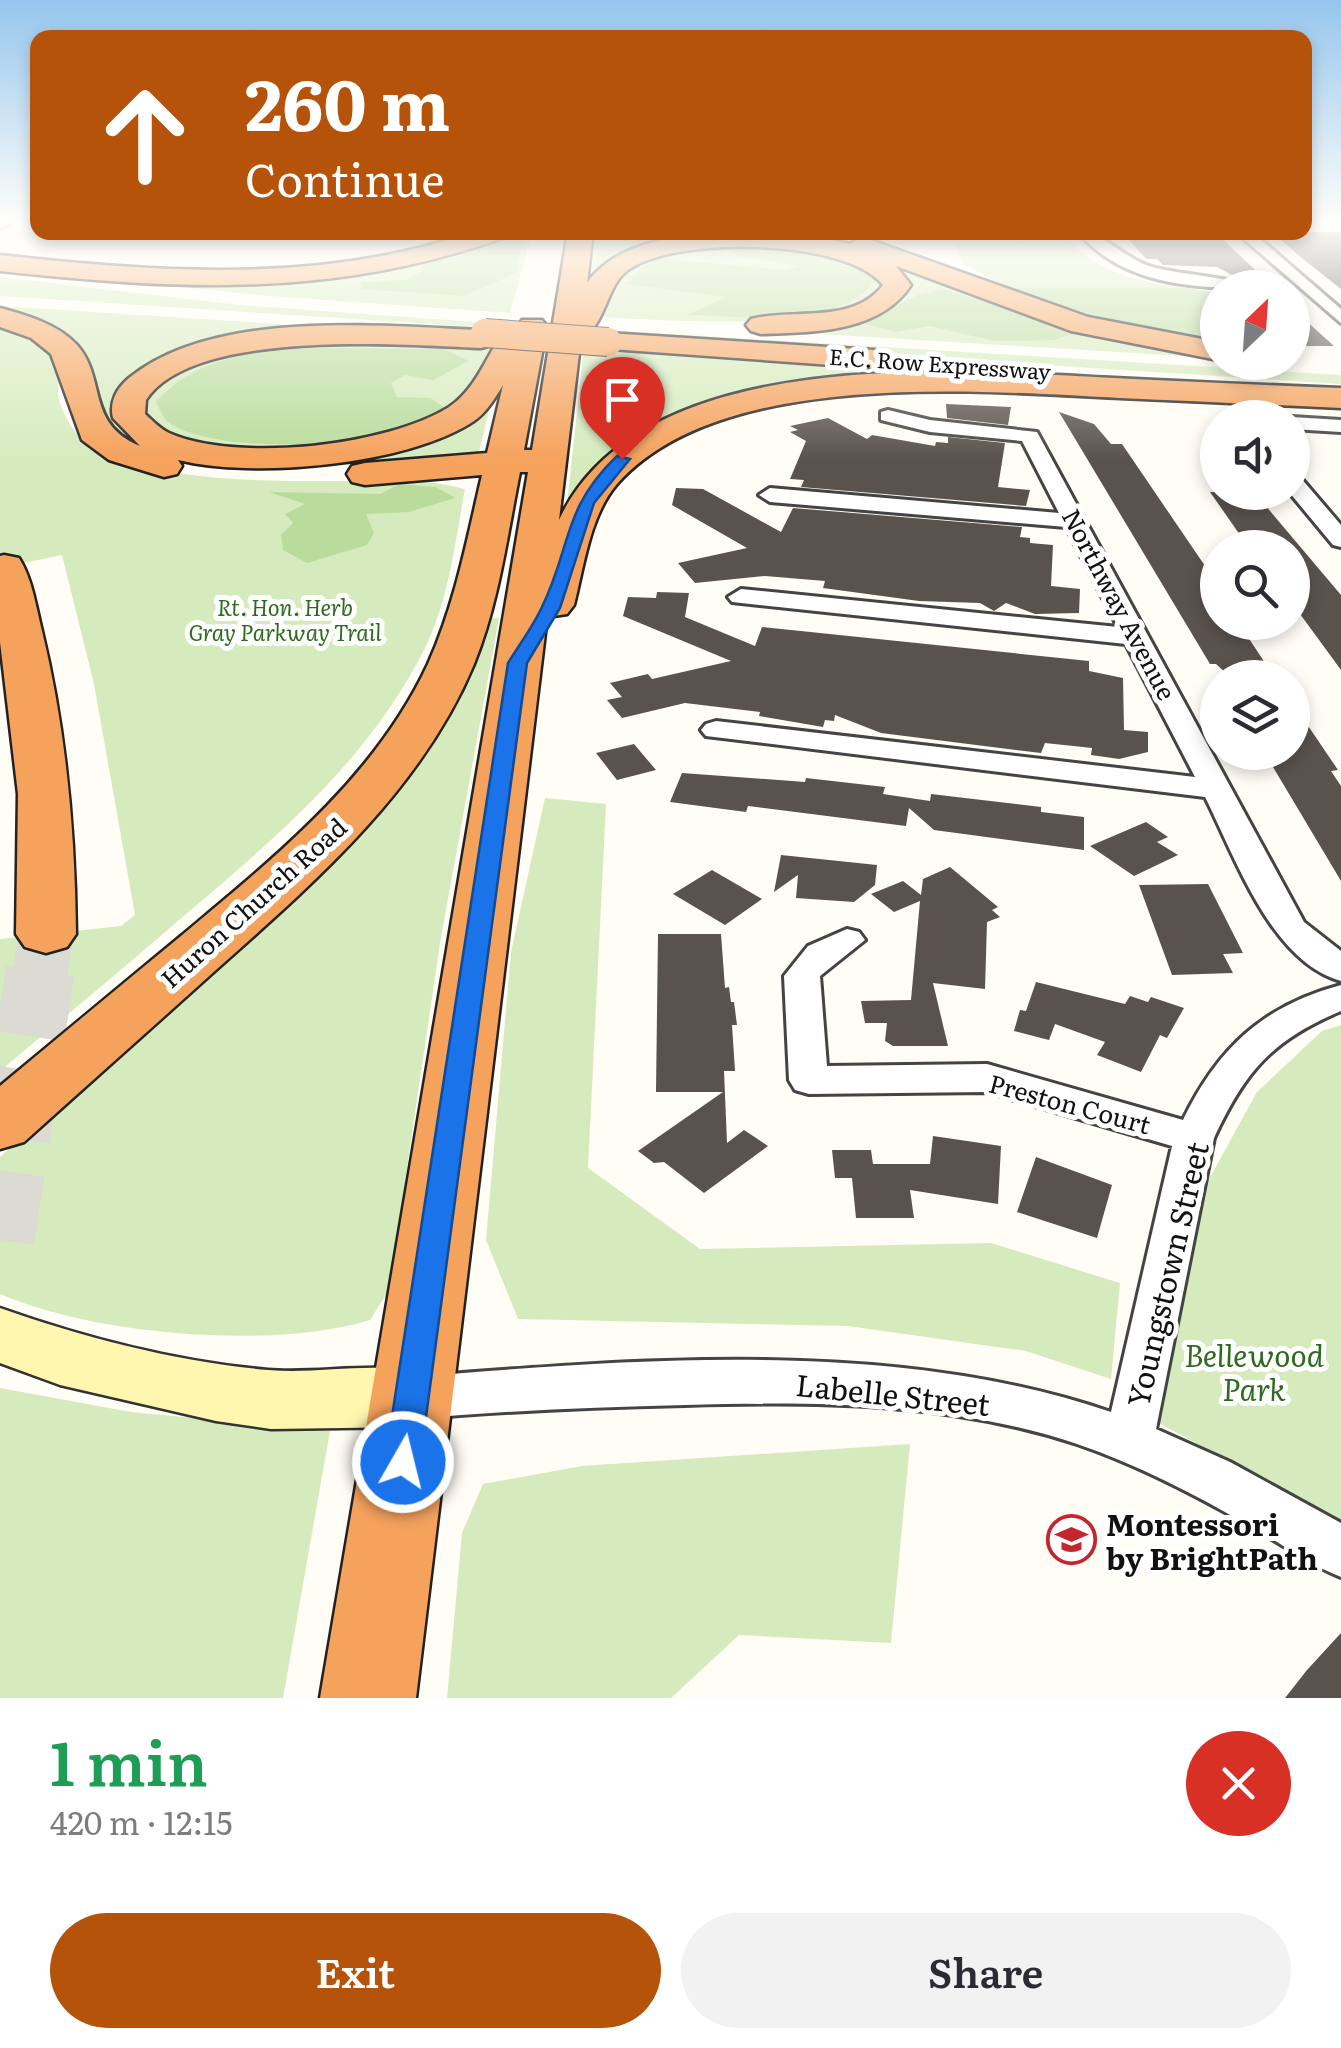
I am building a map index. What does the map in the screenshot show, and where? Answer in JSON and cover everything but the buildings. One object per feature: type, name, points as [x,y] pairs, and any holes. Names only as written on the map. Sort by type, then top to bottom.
[{"type":"highway","points":[[3,301],[56,305]]},
{"type":"highway","points":[[253,301],[288,305]]},
{"type":"highway","name":"Huron Church Road","points":[[0,1124],[270,894],[337,830],[416,726],[450,668],[472,611],[515,474],[562,344],[572,301]]},
{"type":"highway","points":[[562,344],[589,301]]},
{"type":"highway","points":[[611,331],[816,321],[871,308],[882,301]]},
{"type":"highway","points":[[1013,301],[1058,318],[1135,337],[1200,347]]},
{"type":"highway","name":"Huron Church Road","points":[[368,1698],[518,663],[515,474],[537,306]]},
{"type":"highway","points":[[486,330],[325,336],[244,344],[163,369],[140,384],[127,404],[128,412],[132,422],[152,437],[220,454],[310,456],[390,444],[448,423],[471,407],[537,306]]},
{"type":"highway","name":"E.C. Row Expressway","points":[[229,316],[486,330],[537,306],[611,331],[1341,389]]},
{"type":"highway","name":"E.C. Row Expressway","points":[[324,308],[562,344],[611,331],[908,346]]},
{"type":"highway","points":[[0,317],[28,325],[56,341],[72,362],[89,428],[122,452],[154,463],[206,472],[460,476],[488,486],[515,474]]},
{"type":"highway","name":"E.C. Row Expressway","points":[[1046,354],[1341,373]]},
{"type":"highway","points":[[518,663],[551,608],[579,517],[599,482],[638,448],[702,417],[809,392],[927,382],[1341,398]]},
{"type":"highway","points":[[4,568],[32,679],[42,748],[48,861],[46,934]]},
{"type":"street","points":[[1317,301],[1341,318]]},
{"type":"street","name":"Northway Avenue","points":[[888,416],[930,426],[1030,436],[1290,929],[1341,968]]},
{"type":"street","points":[[1310,424],[1341,426]]},
{"type":"street","points":[[770,495],[1076,521]]},
{"type":"street","points":[[1310,503],[1341,540]]},
{"type":"street","points":[[742,598],[1137,637]]},
{"type":"street","points":[[716,730],[1218,789]]},
{"type":"street","name":"Preston Court","points":[[847,940],[808,962],[802,976],[809,1080],[988,1078],[1194,1138]]},
{"type":"street","name":"Youngstown Street","points":[[1129,1441],[1194,1138],[1218,1088],[1251,1049],[1284,1020],[1341,997]]},
{"type":"street","points":[[0,1335],[60,1357],[216,1392],[271,1400],[412,1398]]},
{"type":"street","name":"Labelle Street","points":[[412,1398],[528,1388],[795,1381],[874,1386],[1009,1406],[1072,1421],[1129,1441],[1226,1484],[1341,1552]]},
{"type":"green space","points":[[81,301],[207,301],[475,322],[479,327]]},
{"type":"green space","points":[[343,301],[513,301],[510,313]]},
{"type":"green space","points":[[604,301],[861,301],[792,319],[598,317]]},
{"type":"green space","points":[[717,301],[849,301],[818,313],[792,317],[688,315]]},
{"type":"green space","points":[[872,301],[1023,301],[1200,353],[1200,357],[755,330],[836,321]]},
{"type":"green space","points":[[905,301],[983,301],[1081,331],[1054,340],[995,341],[929,326],[896,332],[860,323]]},
{"type":"green space","points":[[1038,301],[1200,301],[1200,342],[1139,332],[1087,320]]},
{"type":"green space","points":[[0,306],[340,328],[194,349],[112,413],[121,429],[149,443],[287,460],[492,398],[478,456],[471,461],[270,467],[131,447],[103,430],[86,373],[0,313]]},
{"type":"green space","name":"Rt. Hon. Herb Gray Parkway Trail","points":[[0,323],[27,334],[49,352],[58,369],[58,395],[67,419],[86,443],[114,458],[170,472],[227,479],[404,481],[465,489],[450,571],[433,631],[402,689],[349,761],[254,856],[0,1071],[0,939],[121,926],[135,915],[94,684],[62,555],[0,568]]},
{"type":"green space","points":[[623,331],[1200,366],[1200,375],[622,338]]},
{"type":"green space","points":[[496,343],[468,393],[453,410],[423,427],[389,435],[269,449],[209,446],[181,438],[157,425],[137,407],[169,371],[258,344]]},
{"type":"green space","points":[[300,348],[444,349],[469,361],[433,380],[405,375],[391,383],[397,397],[430,398],[447,409],[360,440],[261,444],[207,437],[168,422],[156,402],[204,367],[240,356]]},
{"type":"green space","points":[[584,348],[967,372],[968,377],[787,388],[698,407],[657,424],[618,447],[597,469],[566,514]]},
{"type":"green space","points":[[1310,373],[1341,375],[1341,384],[1278,380],[1310,380]]},
{"type":"green space","points":[[400,484],[436,487],[455,498],[409,512],[366,514],[374,533],[367,545],[307,563],[283,550],[281,535],[293,523],[285,514],[305,504],[269,492],[380,494]]},
{"type":"green space","points":[[488,618],[499,618],[440,943],[389,1290],[370,1320],[284,1334],[184,1334],[84,1320],[0,1294],[0,1157],[252,933]]},
{"type":"green space","points":[[545,798],[606,804],[588,1168],[700,1249],[991,1243],[1120,1283],[1111,1379],[1026,1351],[848,1326],[518,1319],[486,1240],[511,952]]},
{"type":"green space","name":"Bellewood Park","points":[[1341,1025],[1341,1526],[1155,1421],[1208,1181],[1257,1092],[1322,1031]]},
{"type":"green space","points":[[0,1388],[131,1412],[330,1431],[283,1698],[0,1698]]},
{"type":"green space","points":[[910,1444],[891,1643],[739,1635],[671,1698],[447,1698],[462,1533],[483,1484],[582,1466]]},
{"type":"tunnel","points":[[40,974],[46,934]]},
{"type":"tunnel","points":[[0,1240],[40,971]]},
{"type":"place","name":"Montessori by BrightPath","points":[[1071,1540]]},
{"type":"route","points":[[403,1462],[518,663],[551,608],[579,517],[591,493],[622,459]]}]
